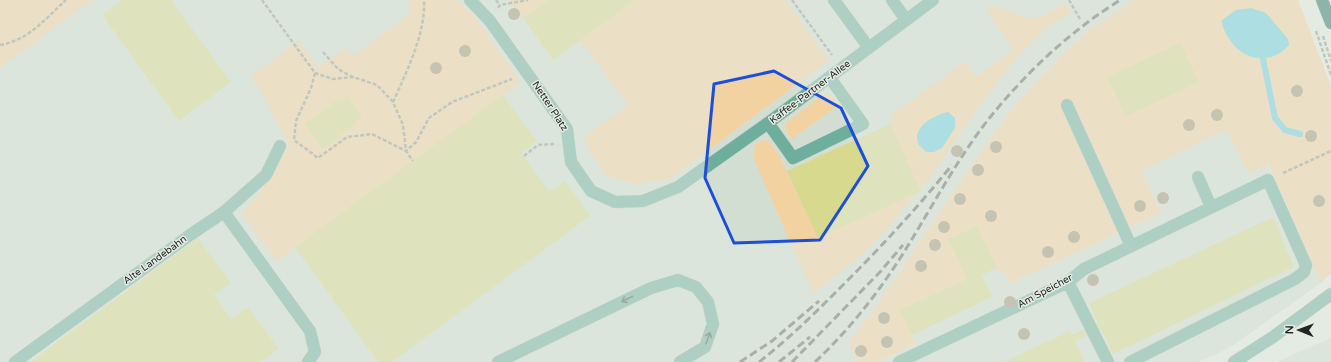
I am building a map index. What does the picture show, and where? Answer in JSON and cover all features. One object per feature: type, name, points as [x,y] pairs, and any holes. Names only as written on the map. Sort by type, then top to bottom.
[{"type":"main road","points":[[1322,0],[1331,23]]},
{"type":"street","name":"Netter Platz","points":[[470,0],[490,21],[526,69],[567,129],[571,162],[591,191],[615,202],[643,201],[678,187],[750,136]]},
{"type":"street","points":[[834,0],[869,48]]},
{"type":"street","points":[[892,0],[906,20]]},
{"type":"street","name":"Kaffee-Partner-Allee","points":[[750,136],[933,0]]},
{"type":"street","points":[[768,123],[793,158],[863,124],[830,78]]},
{"type":"street","points":[[1067,105],[1132,246]]},
{"type":"street","name":"Alte Landebahn","points":[[15,362],[190,234],[224,212],[266,175],[280,146]]},
{"type":"street","points":[[1198,177],[1211,207]]},
{"type":"street","points":[[1130,362],[1290,282],[1304,272],[1306,265],[1268,180]]},
{"type":"street","name":"Am Speicher","points":[[899,362],[1068,282],[1084,268],[1268,180]]},
{"type":"street","points":[[224,212],[310,331],[315,352],[308,362]]},
{"type":"street","points":[[498,362],[651,288],[678,280],[696,287],[708,302],[713,324],[705,347],[680,362]]},
{"type":"street","points":[[1068,282],[1108,362]]},
{"type":"street","points":[[1234,362],[1273,337],[1331,294]]},
{"type":"path","points":[[0,45],[11,43],[26,36],[66,0]]},
{"type":"path","points":[[262,0],[315,73],[333,79],[353,77]]},
{"type":"path","points":[[393,102],[420,36],[424,0]]},
{"type":"path","points":[[496,0],[500,5]]},
{"type":"path","points":[[490,21],[500,5],[528,0]]},
{"type":"path","points":[[792,0],[842,68]]},
{"type":"path","points":[[1069,0],[1080,19]]},
{"type":"path","points":[[1316,29],[1331,75]]},
{"type":"path","points":[[323,52],[338,69],[353,77],[377,85],[393,102],[403,125],[406,151],[413,161]]},
{"type":"path","points":[[406,151],[416,142],[429,118],[452,102],[510,79],[526,69]]},
{"type":"path","points":[[315,73],[311,88],[296,121],[294,140],[318,158],[347,137],[372,134],[406,151]]},
{"type":"path","points":[[524,156],[538,145],[569,143]]},
{"type":"path","points":[[1268,180],[1331,150]]},
{"type":"highlighted area","points":[[774,71],[841,108],[868,166],[820,240],[734,243],[705,178],[714,84]]},
{"type":"shaded area","points":[[0,0],[1133,0],[1089,30],[1067,50],[1019,100],[968,170],[874,310],[848,343],[858,362],[0,362]]},
{"type":"shaded area","points":[[0,0],[92,0],[0,68]]},
{"type":"shaded area","points":[[412,0],[456,0],[473,14],[521,82],[277,261],[241,214],[273,175],[289,145],[260,90],[250,77],[299,40],[318,67],[347,47],[354,55],[412,12],[406,4]]},
{"type":"shaded area","points":[[509,0],[548,0],[523,18]]},
{"type":"shaded area","points":[[635,0],[785,0],[829,60],[670,179],[636,184],[608,177],[588,149],[584,137],[628,105],[580,40]]},
{"type":"shaded area","points":[[1133,0],[1298,0],[1331,86],[1331,273],[1321,283],[1269,165],[1248,174],[1227,130],[1142,170],[1161,213],[1012,283],[997,268],[977,226],[948,239],[967,279],[900,310],[916,344],[877,362],[858,362],[848,343],[874,310],[968,170],[1019,100],[1067,50],[1089,30]]},
{"type":"shaded area","points":[[1065,2],[1071,12],[1050,26],[1032,42],[1013,63],[975,111],[930,178],[920,189],[890,124],[892,115],[965,61],[977,77],[1014,49],[986,11],[995,5],[1009,12],[1023,16],[1037,17],[1045,15]]},
{"type":"shaded area","points":[[824,94],[832,95],[839,105],[792,139],[786,131],[786,123]]},
{"type":"shaded area","points":[[1227,129],[1248,174],[1268,165],[1321,283],[1229,348],[1199,362],[877,362],[916,344],[900,310],[967,279],[948,239],[977,226],[997,268],[1012,283],[1161,213],[1142,170]]},
{"type":"shaded area","points":[[762,140],[769,141],[779,155],[818,238],[918,193],[858,258],[813,294],[753,157],[755,145]]},
{"type":"shaded area","points":[[1331,338],[1331,362],[1277,362],[1316,344]]},
{"type":"water","points":[[1251,8],[1266,13],[1288,39],[1289,45],[1280,53],[1266,58],[1252,57],[1240,51],[1230,40],[1223,28],[1222,20],[1236,10]]},
{"type":"water","points":[[948,112],[955,118],[955,128],[942,148],[934,152],[926,152],[919,145],[917,139],[921,127],[931,119]]},
{"type":"building","points":[[122,0],[171,0],[231,82],[179,121],[102,15]]},
{"type":"building","points":[[548,0],[635,0],[553,60],[523,18]]},
{"type":"building","points":[[1180,43],[1199,82],[1126,116],[1107,77]]},
{"type":"building","points":[[503,95],[537,141],[521,153],[550,192],[565,181],[590,216],[392,362],[378,362],[295,247]]},
{"type":"building","points":[[348,96],[362,116],[355,122],[356,124],[323,149],[305,124],[339,99],[341,101]]},
{"type":"building","points":[[890,124],[921,191],[818,238],[787,171]]},
{"type":"building","points":[[1273,217],[1294,267],[1113,354],[1101,329],[1075,341],[1085,362],[1004,362],[1070,331],[1072,335],[1098,323],[1089,303]]},
{"type":"building","points":[[977,226],[997,268],[982,275],[992,297],[912,335],[900,310],[967,279],[948,239]]},
{"type":"building","points":[[198,238],[231,283],[214,295],[231,319],[248,307],[279,349],[261,362],[30,362]]},
{"type":"waterway","points":[[1263,59],[1275,118],[1285,130],[1300,134]]},
{"type":"railway","points":[[815,362],[852,323],[884,281],[904,252],[959,161],[996,110],[1016,87],[1048,55],[1071,35],[1120,0]]},
{"type":"railway","points":[[759,362],[803,324],[858,270],[913,211],[952,165]]},
{"type":"railway","points":[[792,362],[880,272],[903,245]]},
{"type":"railway","points":[[740,362],[772,341],[819,301]]},
{"type":"railway","points":[[779,362],[810,337]]}]
